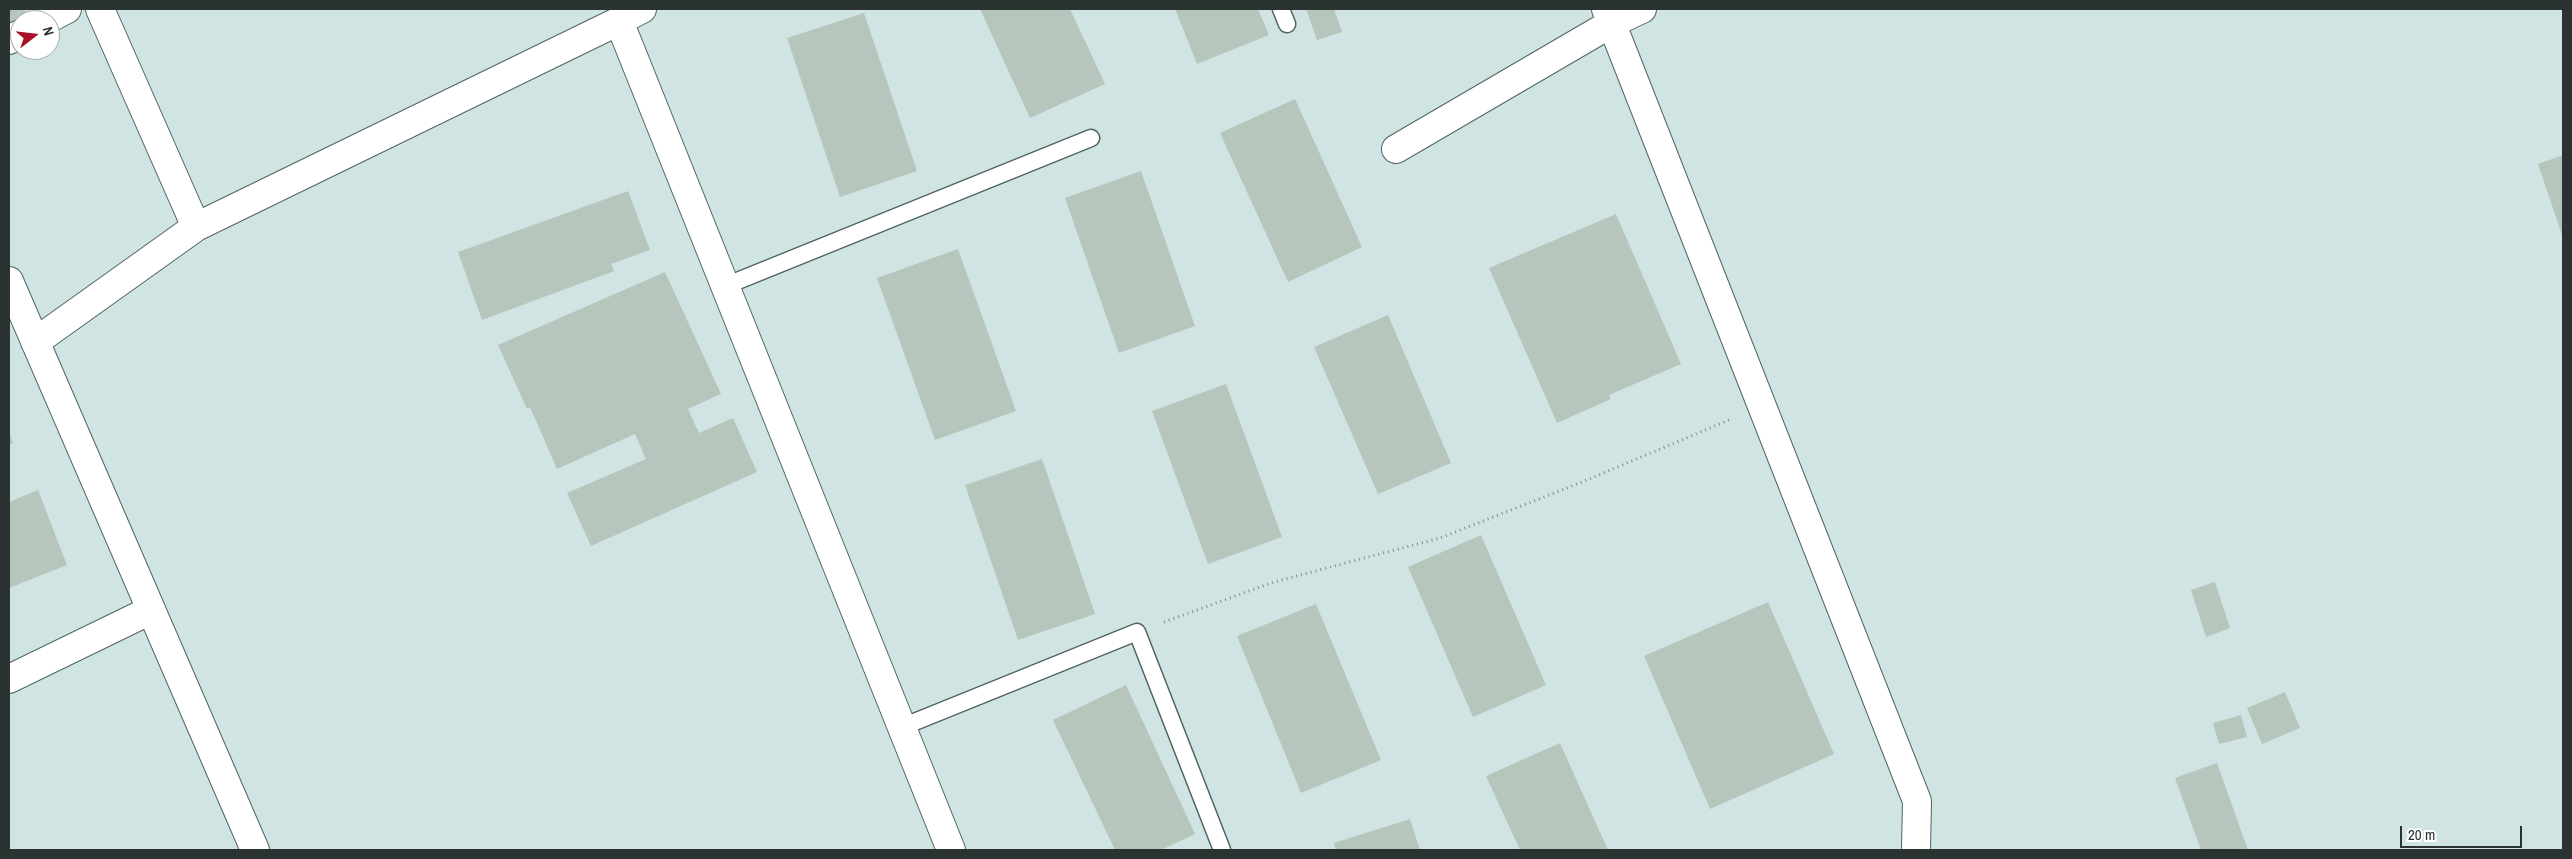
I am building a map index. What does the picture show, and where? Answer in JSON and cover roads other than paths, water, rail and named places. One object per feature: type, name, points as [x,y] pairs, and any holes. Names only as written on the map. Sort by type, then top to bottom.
[{"type":"street","points":[[100,9],[196,227]]},
{"type":"street","points":[[1396,148],[1609,16],[1642,9]]},
{"type":"street","points":[[35,342],[196,227],[630,15],[725,286],[952,850]]},
{"type":"street","points":[[1609,16],[1917,801],[1916,850]]},
{"type":"street","points":[[12,297],[35,342],[255,850]]},
{"type":"street","points":[[9,679],[151,610]]},
{"type":"lane","points":[[725,286],[1091,138]]},
{"type":"lane","points":[[902,726],[1138,632],[1222,850]]}]
